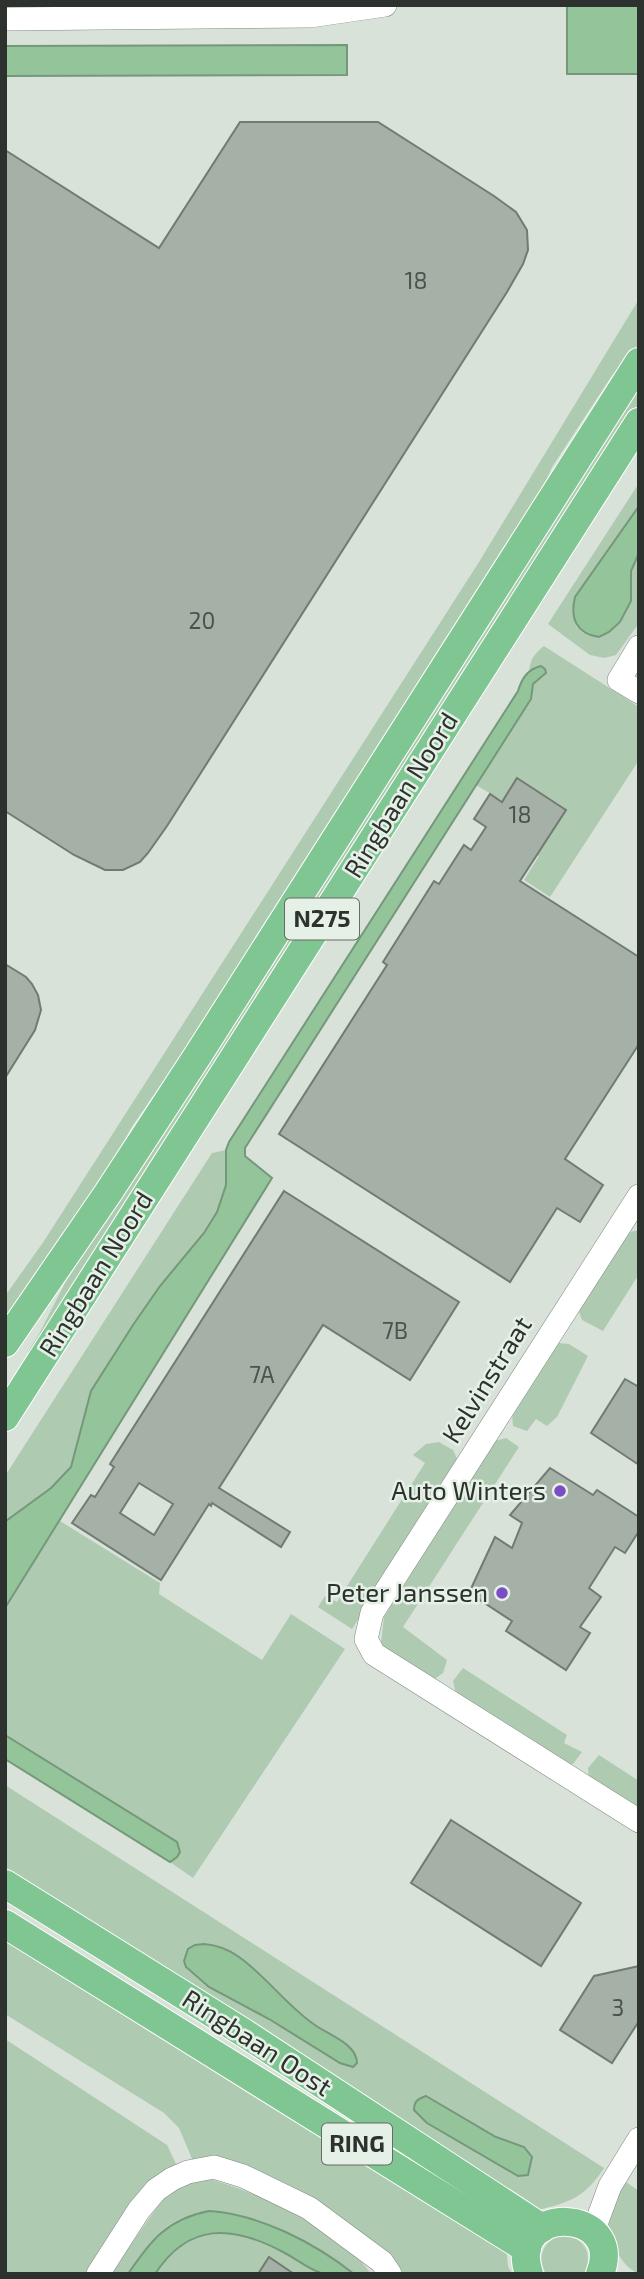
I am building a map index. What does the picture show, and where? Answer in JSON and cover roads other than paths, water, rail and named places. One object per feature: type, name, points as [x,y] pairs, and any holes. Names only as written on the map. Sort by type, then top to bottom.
[{"type":"main road","name":"Ringbaan Noord","points":[[5,1342],[108,1193],[198,1055],[639,362]]},
{"type":"main road","name":"Ringbaan Noord","points":[[5,1417],[639,422]]},
{"type":"main road","name":"Ringbaan Oost","points":[[5,1884],[244,2033],[533,2250]]},
{"type":"main road","name":"Ringbaan Oost","points":[[5,1924],[533,2250]]},
{"type":"main road","points":[[533,2250],[552,2222],[584,2226],[600,2242],[605,2271]]},
{"type":"street","points":[[5,19],[310,16],[385,5]]},
{"type":"street","points":[[639,647],[619,680],[639,692]]},
{"type":"street","name":"Kelvinstraat","points":[[639,1196],[372,1613],[366,1639],[374,1654],[639,1821]]},
{"type":"street","points":[[584,2226],[639,2139]]},
{"type":"street","points":[[98,2274],[139,2210],[156,2190],[188,2172],[214,2167],[243,2176],[309,2208],[382,2262],[390,2274]]},
{"type":"place","name":"Auto Winters","points":[[560,1491]]},
{"type":"place","name":"Peter Janssen","points":[[502,1593]]}]
